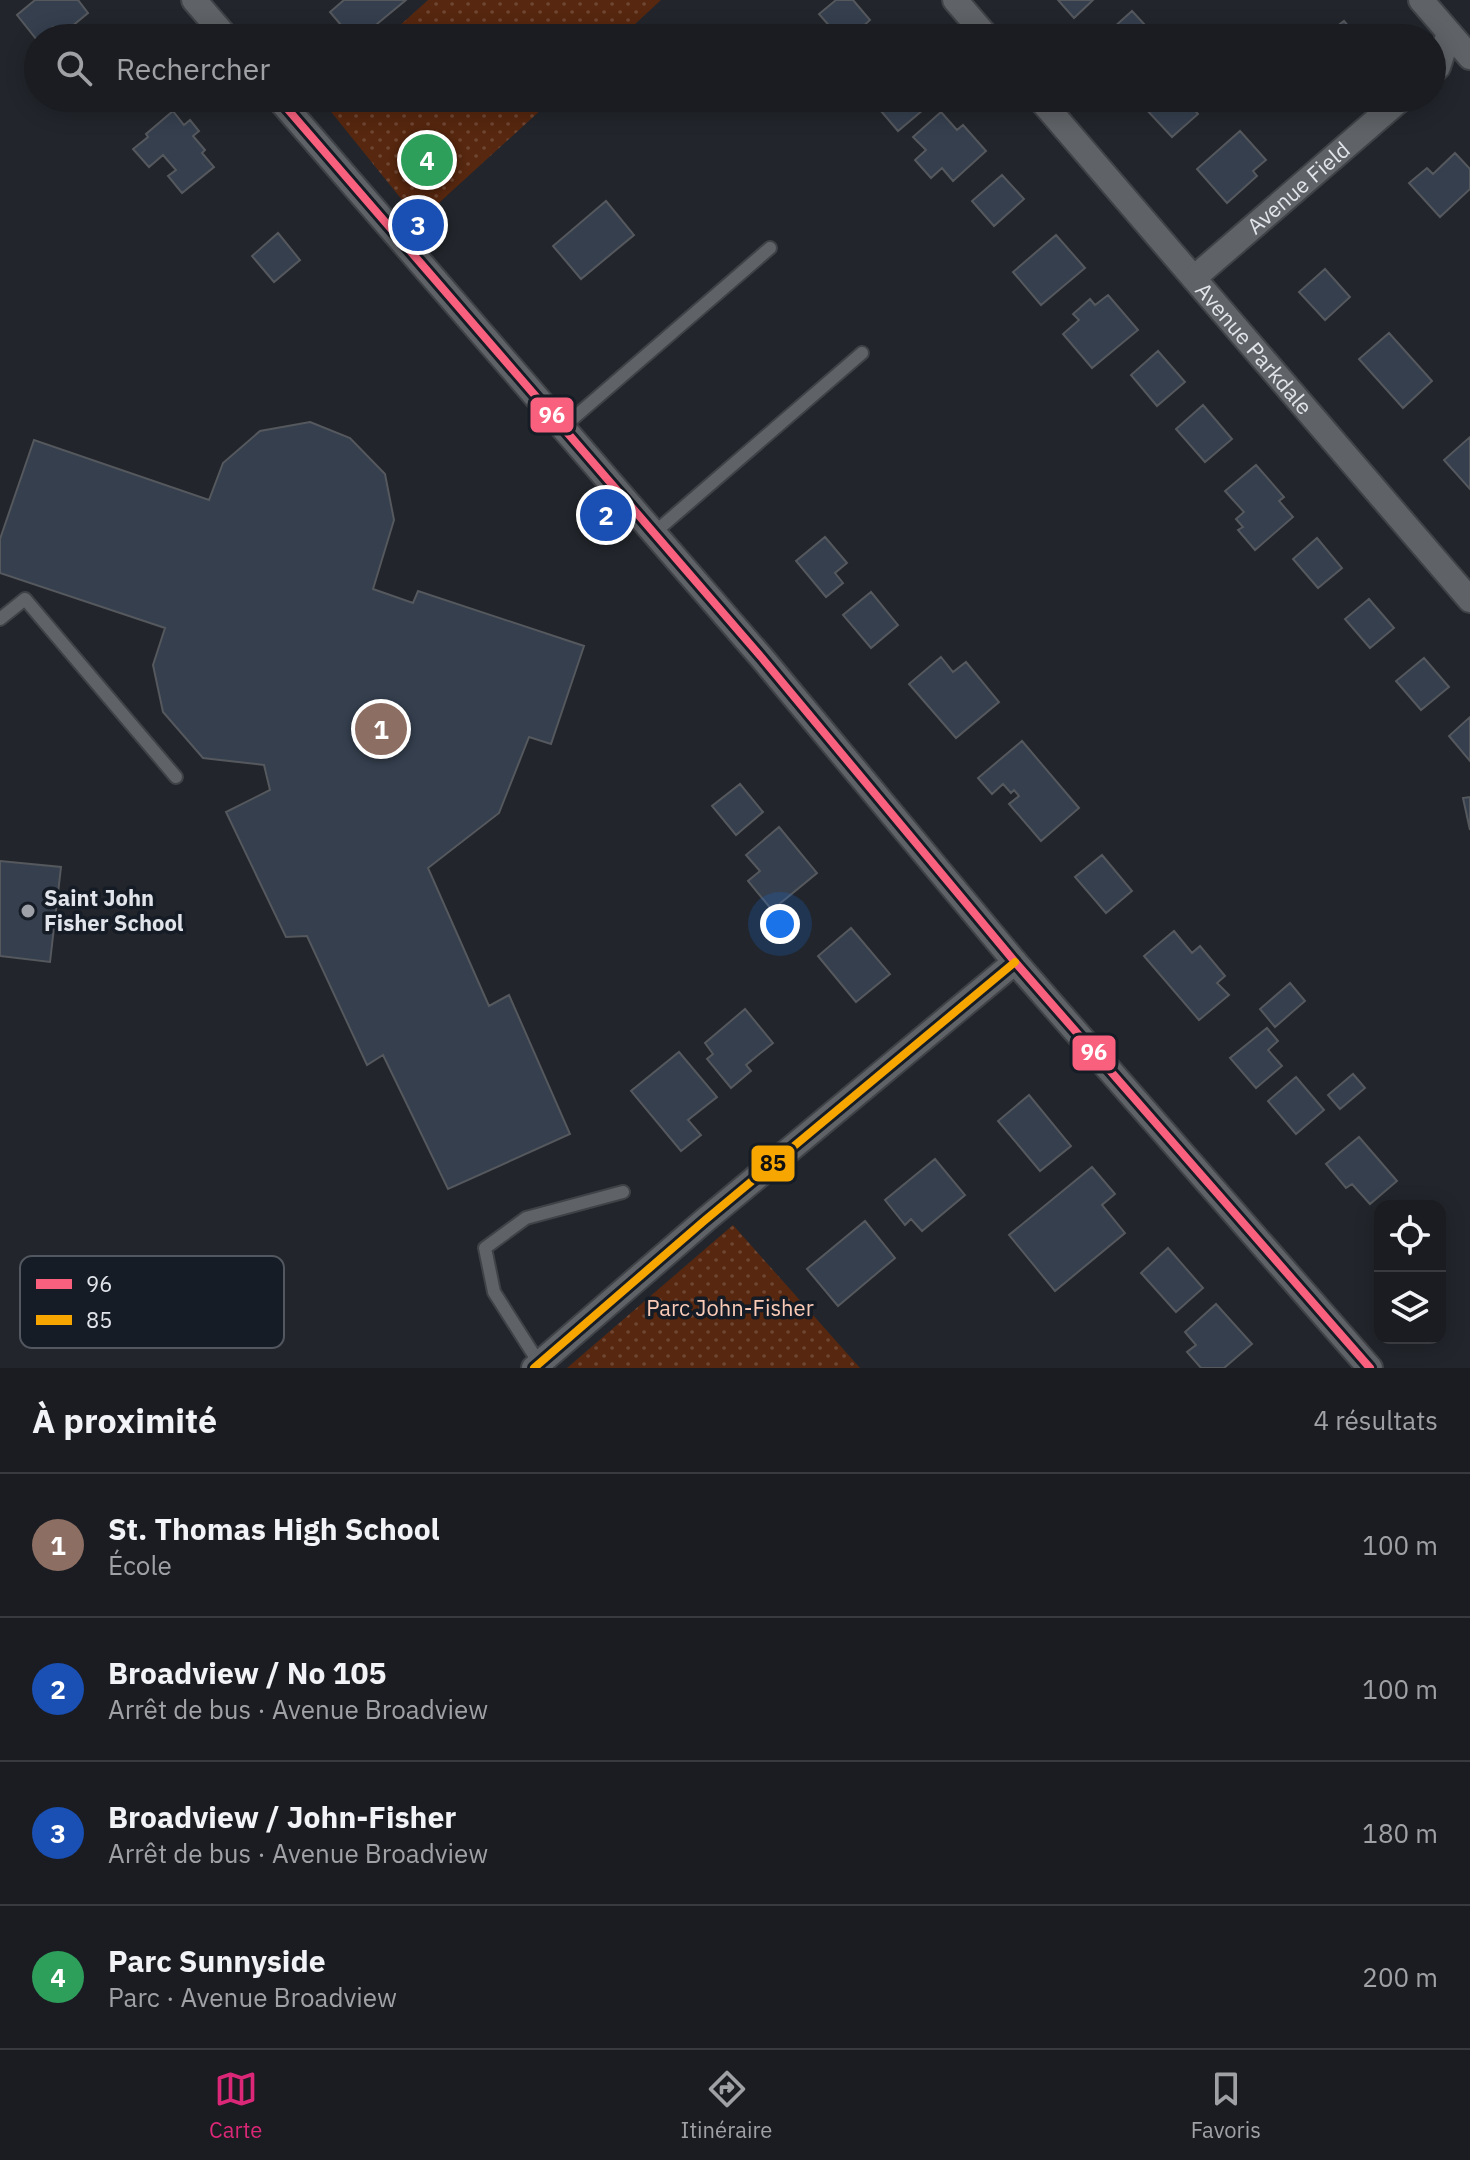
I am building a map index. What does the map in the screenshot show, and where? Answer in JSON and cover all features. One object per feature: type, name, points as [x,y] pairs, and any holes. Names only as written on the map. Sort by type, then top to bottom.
[{"type":"street","points":[[194,0],[215,24]]},
{"type":"street","points":[[955,0],[976,24]]},
{"type":"street","points":[[1421,0],[1441,24]]},
{"type":"street","points":[[1446,29],[1470,57]]},
{"type":"street","points":[[1446,42],[1449,33]]},
{"type":"street","points":[[290,112],[782,682],[1015,962],[1370,1368]]},
{"type":"street","name":"Avenue Parkdale","points":[[1051,112],[1470,600]]},
{"type":"street","name":"Avenue Field","points":[[1194,278],[1386,112]]},
{"type":"street","points":[[536,1366],[704,1221],[1015,962]]},
{"type":"lane","points":[[562,428],[770,248]]},
{"type":"lane","points":[[654,533],[862,353]]},
{"type":"lane","points":[[0,619],[25,599],[176,777]]},
{"type":"lane","points":[[536,1366],[494,1292],[485,1248],[526,1218],[623,1192]]},
{"type":"green space","points":[[428,0],[661,0],[635,24],[401,24]]},
{"type":"green space","points":[[331,112],[539,112],[419,221]]},
{"type":"green space","name":"Parc John-Fisher","points":[[733,1225],[860,1368],[567,1368]]},
{"type":"building","points":[[35,0],[78,0],[88,13],[75,24],[24,24],[17,15]]},
{"type":"building","points":[[344,0],[406,0],[377,24],[340,24],[330,12]]},
{"type":"building","points":[[836,0],[853,0],[870,20],[866,24],[828,24],[819,14]]},
{"type":"building","points":[[1058,0],[1093,0],[1074,18]]},
{"type":"building","points":[[1132,11],[1144,24],[1118,24]]},
{"type":"building","points":[[174,112],[184,125],[190,120],[199,131],[193,136],[214,167],[182,193],[168,176],[176,170],[163,155],[149,167],[133,149],[148,137],[146,134]]},
{"type":"building","points":[[882,112],[920,112],[898,131]]},
{"type":"building","points":[[941,112],[957,130],[963,125],[986,151],[953,181],[942,168],[931,178],[915,160],[926,150],[913,137]]},
{"type":"building","points":[[1149,112],[1196,112],[1198,114],[1172,137]]},
{"type":"building","points":[[1240,131],[1266,160],[1253,171],[1257,176],[1227,203],[1197,169]]},
{"type":"building","points":[[1455,153],[1470,169],[1470,189],[1440,217],[1409,183],[1427,168],[1433,174]]},
{"type":"building","points":[[1002,175],[1024,199],[994,226],[972,201]]},
{"type":"building","points":[[606,201],[634,235],[581,279],[553,246]]},
{"type":"building","points":[[278,233],[300,260],[274,282],[252,256]]},
{"type":"building","points":[[1056,235],[1085,268],[1041,305],[1013,272]]},
{"type":"building","points":[[1325,269],[1350,297],[1325,320],[1299,292]]},
{"type":"building","points":[[1108,295],[1138,330],[1092,368],[1063,334],[1079,320],[1073,314],[1090,299],[1095,305]]},
{"type":"building","points":[[1389,333],[1432,381],[1403,408],[1359,359]]},
{"type":"building","points":[[1158,351],[1185,382],[1157,406],[1131,375]]},
{"type":"building","points":[[1203,405],[1232,439],[1205,462],[1176,429]]},
{"type":"building","points":[[310,422],[350,438],[385,474],[394,520],[373,589],[413,603],[418,591],[584,646],[551,744],[529,737],[499,813],[428,868],[489,1006],[509,995],[570,1134],[448,1189],[383,1055],[367,1065],[307,936],[286,937],[226,812],[270,790],[264,765],[203,758],[163,712],[153,665],[165,628],[0,573],[0,539],[34,440],[209,500],[223,463],[260,431]]},
{"type":"building","points":[[1470,437],[1470,489],[1444,460]]},
{"type":"building","points":[[1256,465],[1284,497],[1279,501],[1293,517],[1255,550],[1238,530],[1243,527],[1236,519],[1244,512],[1225,491]]},
{"type":"building","points":[[825,537],[847,563],[835,573],[843,583],[826,597],[796,561]]},
{"type":"building","points":[[1317,538],[1342,568],[1318,588],[1293,559]]},
{"type":"building","points":[[871,592],[898,625],[871,648],[843,615]]},
{"type":"building","points":[[1369,599],[1394,628],[1370,648],[1345,619]]},
{"type":"building","points":[[941,657],[953,672],[966,662],[999,702],[956,738],[909,684]]},
{"type":"building","points":[[1424,658],[1449,687],[1421,710],[1396,681]]},
{"type":"building","points":[[1470,717],[1470,761],[1449,736]]},
{"type":"building","points":[[1022,741],[1079,808],[1041,841],[1009,804],[1019,796],[1014,790],[1011,793],[1003,784],[992,794],[978,778]]},
{"type":"building","points":[[740,784],[763,812],[736,835],[712,806]]},
{"type":"building","points":[[1470,797],[1470,830],[1463,798]]},
{"type":"building","points":[[779,827],[817,873],[772,910],[748,881],[760,871],[746,855]]},
{"type":"building","points":[[1102,855],[1132,891],[1106,913],[1075,877]]},
{"type":"building","name":"Saint John Fisher School","points":[[0,861],[61,867],[50,962],[0,956]]},
{"type":"building","points":[[851,928],[890,974],[856,1002],[818,956]]},
{"type":"building","points":[[1174,931],[1192,953],[1200,946],[1225,976],[1217,983],[1229,995],[1199,1020],[1144,956]]},
{"type":"building","points":[[1290,983],[1305,1001],[1275,1027],[1260,1009]]},
{"type":"building","points":[[745,1009],[773,1043],[746,1065],[751,1071],[731,1088],[707,1059],[713,1054],[705,1043]]},
{"type":"building","points":[[1267,1028],[1278,1041],[1268,1050],[1282,1066],[1256,1088],[1230,1058]]},
{"type":"building","points":[[679,1052],[717,1097],[688,1120],[701,1135],[681,1151],[631,1091]]},
{"type":"building","points":[[1353,1074],[1365,1088],[1340,1109],[1328,1095]]},
{"type":"building","points":[[1296,1077],[1324,1110],[1296,1134],[1268,1101]]},
{"type":"building","points":[[1029,1095],[1071,1146],[1040,1171],[998,1121]]},
{"type":"building","points":[[1359,1137],[1397,1181],[1370,1204],[1352,1184],[1346,1188],[1326,1164]]},
{"type":"building","points":[[935,1159],[965,1195],[922,1231],[911,1219],[905,1225],[885,1200]]},
{"type":"building","points":[[1092,1167],[1115,1194],[1102,1205],[1125,1233],[1055,1291],[1009,1235]]},
{"type":"building","points":[[865,1221],[895,1258],[838,1306],[807,1269]]},
{"type":"building","points":[[1168,1248],[1203,1288],[1176,1312],[1141,1273]]},
{"type":"building","points":[[1216,1304],[1252,1344],[1224,1368],[1201,1368],[1187,1352],[1196,1345],[1185,1332]]},
{"type":"transit line","name":"96","points":[[290,112],[762,658],[1015,962],[1370,1368]]},
{"type":"transit line","name":"85","points":[[534,1368],[704,1221],[1015,962]]},
{"type":"place","name":"Parc Sunnyside","points":[[427,160]]},
{"type":"place","name":"Broadview / John-Fisher","points":[[418,225]]},
{"type":"place","name":"Broadview / No 105","points":[[606,515]]},
{"type":"place","name":"St. Thomas High School","points":[[381,729]]},
{"type":"place","name":"Saint John Fisher School","points":[[28,911]]}]
